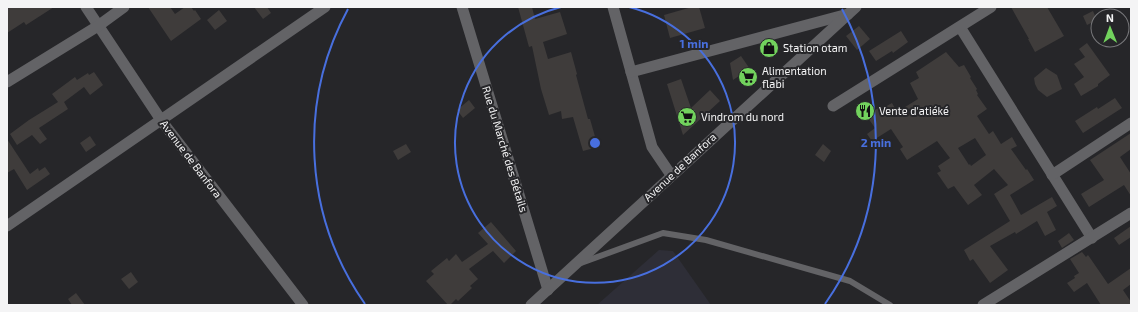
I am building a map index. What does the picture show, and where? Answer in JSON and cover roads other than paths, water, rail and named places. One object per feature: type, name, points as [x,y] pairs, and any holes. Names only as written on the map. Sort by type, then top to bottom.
[{"type":"street","name":"Avenue de Banfora","points":[[86,7],[161,120],[303,305]]},
{"type":"street","points":[[7,82],[98,26],[124,7]]},
{"type":"street","points":[[7,226],[325,7]]},
{"type":"street","name":"Rue du Marché des Bétails","points":[[462,7],[548,290]]},
{"type":"street","points":[[613,7],[652,147],[671,175]]},
{"type":"street","points":[[833,106],[991,7]]},
{"type":"street","name":"Avenue de Banfora","points":[[531,305],[671,175],[852,11]]},
{"type":"street","name":"Avenue de Banfora","points":[[631,72],[852,11]]},
{"type":"street","points":[[960,27],[1092,238]]},
{"type":"street","points":[[1052,175],[1131,123]]},
{"type":"street","points":[[983,305],[1131,213]]},
{"type":"lane","points":[[574,266],[663,234],[706,240],[850,281],[890,305]]},
{"type":"place","name":"Station otam","points":[[769,48]]},
{"type":"place","name":"Alimentation flabi","points":[[748,77]]},
{"type":"place","name":"Vente d'atiéké","points":[[865,111]]},
{"type":"place","name":"Vindrom du nord","points":[[687,117]]}]
